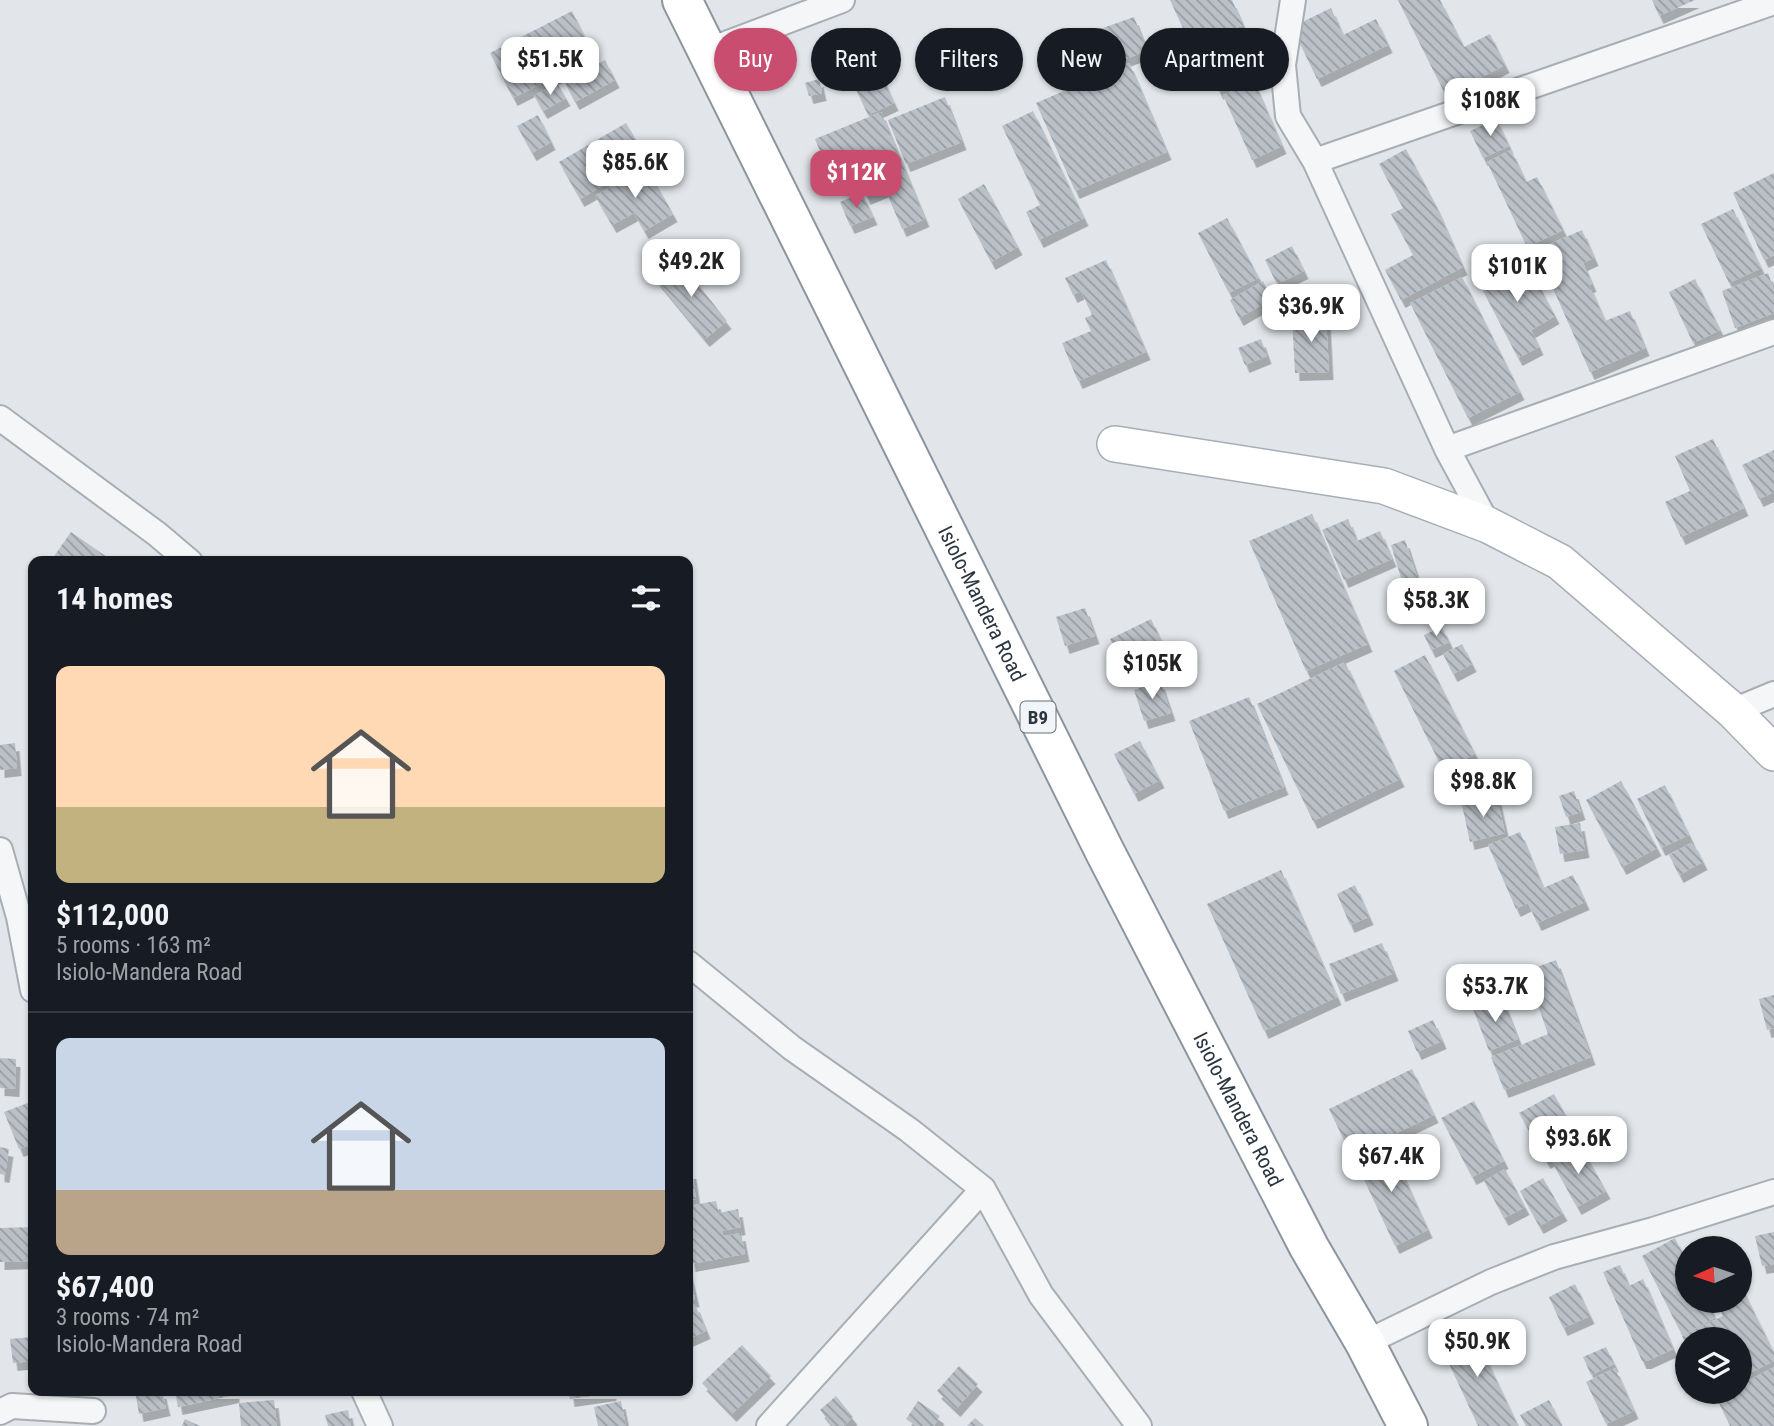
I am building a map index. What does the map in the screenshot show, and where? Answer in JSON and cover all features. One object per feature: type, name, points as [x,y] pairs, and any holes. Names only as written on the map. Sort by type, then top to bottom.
[{"type":"highway","name":"Isiolo-Mandera Road","points":[[682,0],[1111,864],[1309,1247],[1365,1343],[1408,1426]]},
{"type":"main road","points":[[1115,444],[1384,486],[1488,525],[1560,562],[1733,711],[1774,753]]},
{"type":"street","points":[[707,51],[842,0]]},
{"type":"street","points":[[1293,0],[1283,65],[1288,116],[1315,161],[1447,449],[1488,525]]},
{"type":"street","points":[[1315,161],[1774,2]]},
{"type":"street","points":[[1447,449],[1774,332]]},
{"type":"street","points":[[0,418],[183,556]]},
{"type":"street","points":[[1733,711],[1774,694]]},
{"type":"street","points":[[0,850],[19,917],[28,964]]},
{"type":"street","points":[[693,967],[792,1048],[909,1130],[983,1189],[1041,1295],[1139,1426]]},
{"type":"street","points":[[769,1426],[983,1189]]},
{"type":"street","points":[[1365,1343],[1490,1282],[1554,1257],[1653,1230],[1774,1192]]},
{"type":"street","points":[[366,1396],[380,1426]]},
{"type":"street","points":[[0,1412],[12,1406],[92,1409]]},
{"type":"building","points":[[1170,0],[1232,0],[1243,25],[1236,28],[1183,28]]},
{"type":"building","points":[[1398,0],[1440,0],[1464,47],[1490,34],[1505,65],[1446,96]]},
{"type":"building","points":[[1652,0],[1695,0],[1659,16]]},
{"type":"building","points":[[1331,8],[1343,35],[1376,19],[1388,45],[1317,79],[1292,27]]},
{"type":"building","points":[[572,11],[594,57],[513,98],[490,53]]},
{"type":"building","points":[[1134,17],[1140,33],[1140,54],[1126,59],[1126,28],[1103,28]]},
{"type":"building","points":[[605,60],[615,80],[575,102],[564,81]]},
{"type":"building","points":[[1129,63],[1167,152],[1075,191],[1036,103],[1064,91],[1126,91],[1126,64]]},
{"type":"building","points":[[811,81],[811,91],[822,93],[809,96],[805,83]]},
{"type":"building","points":[[557,83],[566,98],[543,111],[534,96]]},
{"type":"building","points":[[857,91],[888,91],[894,103],[868,115]]},
{"type":"building","points":[[1233,91],[1258,91],[1282,146],[1252,160],[1223,95]]},
{"type":"building","points":[[945,97],[962,142],[906,164],[888,120]]},
{"type":"building","points":[[1033,111],[1084,218],[1039,240],[1026,212],[1040,205],[1002,126]]},
{"type":"building","points":[[881,112],[925,219],[902,229],[885,189],[866,197],[855,171],[832,181],[815,139]]},
{"type":"building","points":[[538,115],[551,142],[532,153],[517,126]]},
{"type":"building","points":[[1496,119],[1509,146],[1483,158],[1470,131]]},
{"type":"building","points":[[626,123],[648,160],[580,199],[559,162]]},
{"type":"building","points":[[1406,149],[1435,204],[1463,267],[1401,300],[1385,270],[1413,255],[1391,214],[1403,208],[1379,164]]},
{"type":"building","points":[[1511,150],[1526,182],[1537,177],[1563,230],[1527,247],[1487,162]]},
{"type":"building","points":[[646,166],[673,214],[644,231],[634,213],[612,225],[595,196]]},
{"type":"building","points":[[1774,173],[1774,255],[1764,260],[1733,193]]},
{"type":"building","points":[[984,184],[1018,247],[991,262],[958,199]]},
{"type":"building","points":[[862,193],[873,217],[850,226],[840,202]]},
{"type":"building","points":[[1733,209],[1761,268],[1729,283],[1701,224]]},
{"type":"building","points":[[1227,218],[1259,278],[1229,293],[1198,233]]},
{"type":"building","points":[[1582,230],[1594,258],[1583,263],[1592,284],[1589,285],[1605,321],[1630,311],[1645,348],[1590,372],[1536,250]]},
{"type":"building","points":[[1292,246],[1304,271],[1277,284],[1265,260]]},
{"type":"building","points":[[1524,257],[1555,316],[1531,330],[1539,347],[1518,358],[1478,281]]},
{"type":"building","points":[[678,259],[727,321],[705,339],[655,278]]},
{"type":"building","points":[[1106,260],[1146,352],[1078,381],[1062,343],[1091,331],[1085,318],[1092,315],[1081,291],[1073,295],[1065,278]]},
{"type":"building","points":[[1768,273],[1774,290],[1774,313],[1735,328],[1722,291]]},
{"type":"building","points":[[1462,277],[1520,392],[1468,418],[1410,303]]},
{"type":"building","points":[[1695,279],[1720,330],[1693,343],[1669,292]]},
{"type":"building","points":[[1263,281],[1272,299],[1239,318],[1230,300]]},
{"type":"building","points":[[1326,315],[1329,372],[1295,373],[1292,317]]},
{"type":"building","points":[[1261,339],[1267,356],[1245,365],[1238,348]]},
{"type":"building","points":[[1713,439],[1744,508],[1681,537],[1665,502],[1690,491],[1675,456]]},
{"type":"building","points":[[1774,450],[1774,492],[1759,499],[1742,465]]},
{"type":"building","points":[[1312,514],[1368,644],[1306,671],[1249,541]]},
{"type":"building","points":[[1348,519],[1357,541],[1380,531],[1392,559],[1344,580],[1322,530]]},
{"type":"building","points":[[71,532],[106,556],[54,556]]},
{"type":"building","points":[[1405,540],[1420,586],[1405,591],[1391,545]]},
{"type":"building","points":[[1085,608],[1095,636],[1065,646],[1056,617]]},
{"type":"building","points":[[1151,619],[1164,647],[1124,667],[1110,639]]},
{"type":"building","points":[[1442,627],[1449,642],[1431,650],[1424,635]]},
{"type":"building","points":[[1462,644],[1472,664],[1453,674],[1443,654]]},
{"type":"building","points":[[1425,655],[1475,754],[1443,770],[1394,671]]},
{"type":"building","points":[[1345,662],[1400,779],[1313,821],[1257,704]]},
{"type":"building","points":[[1160,681],[1171,713],[1144,721],[1134,690]]},
{"type":"building","points":[[1249,697],[1284,787],[1224,811],[1189,721]]},
{"type":"building","points":[[1140,741],[1160,780],[1134,794],[1114,754]]},
{"type":"building","points":[[15,743],[17,768],[0,770],[0,745]]},
{"type":"building","points":[[1621,781],[1657,848],[1622,867],[1586,800]]},
{"type":"building","points":[[1665,785],[1689,835],[1661,848],[1637,799]]},
{"type":"building","points":[[1574,791],[1581,812],[1566,817],[1559,796]]},
{"type":"building","points":[[1497,797],[1505,833],[1470,842],[1462,805]]},
{"type":"building","points":[[1580,823],[1585,850],[1560,854],[1555,827]]},
{"type":"building","points":[[1520,832],[1543,888],[1573,875],[1585,902],[1537,923],[1528,903],[1516,909],[1488,845]]},
{"type":"building","points":[[1693,842],[1703,862],[1679,875],[1669,855]]},
{"type":"building","points":[[1281,870],[1337,997],[1264,1031],[1207,904]]},
{"type":"building","points":[[1355,885],[1369,917],[1350,925],[1337,894]]},
{"type":"building","points":[[1382,943],[1394,973],[1341,994],[1329,964]]},
{"type":"building","points":[[1556,960],[1591,1057],[1504,1090],[1491,1057],[1548,1034],[1526,971]]},
{"type":"building","points":[[1774,995],[1774,1028],[1767,1030],[1759,999]]},
{"type":"building","points":[[1502,998],[1518,1039],[1489,1051],[1473,1009]]},
{"type":"building","points":[[1433,1020],[1442,1041],[1417,1052],[1408,1031]]},
{"type":"building","points":[[0,1058],[16,1059],[15,1089],[0,1088]]},
{"type":"building","points":[[1412,1069],[1434,1115],[1351,1155],[1329,1109]]},
{"type":"building","points":[[1554,1094],[1580,1142],[1546,1161],[1519,1113]]},
{"type":"building","points":[[1474,1101],[1504,1161],[1472,1177],[1441,1118]]},
{"type":"building","points":[[28,1103],[28,1146],[19,1149],[4,1112]]},
{"type":"building","points":[[1388,1142],[1428,1230],[1395,1246],[1354,1158]]},
{"type":"building","points":[[1580,1144],[1606,1191],[1577,1207],[1551,1160]]},
{"type":"building","points":[[0,1147],[9,1149],[5,1175],[0,1174]]},
{"type":"building","points":[[1505,1169],[1525,1207],[1504,1218],[1484,1181]]},
{"type":"building","points":[[693,1178],[696,1199],[693,1199]]},
{"type":"building","points":[[1543,1178],[1563,1213],[1539,1226],[1520,1191]]},
{"type":"building","points":[[716,1201],[719,1213],[738,1209],[741,1227],[722,1231],[723,1236],[741,1233],[745,1254],[693,1264],[693,1205]]},
{"type":"building","points":[[28,1227],[28,1261],[0,1262],[0,1228]]},
{"type":"building","points":[[1774,1232],[1774,1264],[1762,1266],[1755,1236]]},
{"type":"building","points":[[1675,1238],[1675,1313],[1713,1313],[1715,1318],[1698,1327],[1678,1327],[1642,1256]]},
{"type":"building","points":[[1620,1265],[1629,1286],[1643,1279],[1673,1349],[1647,1361],[1642,1361],[1603,1272]]},
{"type":"building","points":[[1575,1284],[1590,1316],[1563,1328],[1549,1297]]},
{"type":"building","points":[[695,1304],[706,1331],[693,1337]]},
{"type":"building","points":[[1752,1308],[1774,1353],[1774,1361],[1752,1372],[1752,1327],[1700,1327],[1723,1316],[1722,1313],[1752,1313]]},
{"type":"building","points":[[1470,1325],[1518,1426],[1478,1426],[1438,1340]]},
{"type":"building","points":[[28,1337],[28,1362],[13,1363],[10,1339]]},
{"type":"building","points":[[742,1345],[771,1376],[732,1414],[702,1383]]},
{"type":"building","points":[[1606,1347],[1614,1364],[1591,1375],[1583,1357]]},
{"type":"building","points":[[959,1366],[978,1384],[956,1409],[937,1391]]},
{"type":"building","points":[[1774,1367],[1774,1426],[1730,1426],[1719,1404],[1752,1404],[1752,1379]]},
{"type":"building","points":[[1615,1368],[1634,1411],[1606,1424],[1586,1382]]},
{"type":"building","points":[[136,1396],[163,1396],[166,1408],[139,1414]]},
{"type":"building","points":[[176,1396],[230,1396],[178,1407]]},
{"type":"building","points":[[570,1396],[591,1396],[570,1399]]},
{"type":"building","points":[[836,1396],[853,1417],[843,1426],[833,1426],[820,1410]]},
{"type":"building","points":[[274,1400],[277,1426],[241,1426],[239,1403]]},
{"type":"building","points":[[1549,1400],[1562,1426],[1526,1426],[1520,1415]]},
{"type":"building","points":[[621,1401],[626,1426],[598,1426],[594,1407]]},
{"type":"building","points":[[918,1401],[940,1416],[934,1426],[916,1426],[906,1419]]},
{"type":"building","points":[[348,1410],[351,1426],[328,1426],[325,1415]]},
{"type":"building","points":[[975,1418],[984,1426],[967,1426]]},
{"type":"building","points":[[185,1419],[200,1426],[182,1426]]}]
